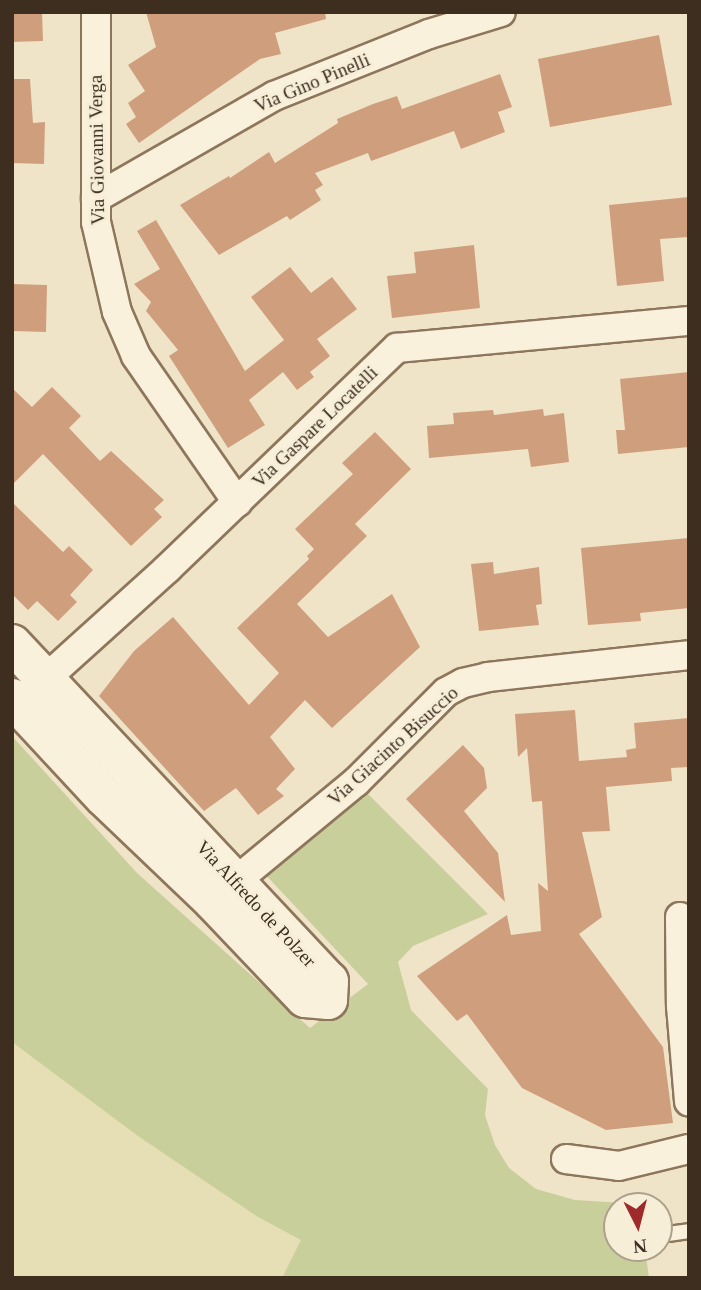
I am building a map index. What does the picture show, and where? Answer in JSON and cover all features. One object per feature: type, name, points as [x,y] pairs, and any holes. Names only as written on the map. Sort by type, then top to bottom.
[{"type":"street","name":"Via Giovanni Verga","points":[[96,12],[96,222],[117,312],[136,356],[237,502]]},
{"type":"street","name":"Via Gino Pinelli","points":[[96,198],[274,96],[429,34],[502,12]]},
{"type":"street","name":"Via Gaspare Locatelli","points":[[25,694],[237,502],[397,348],[689,321]]},
{"type":"street","name":"Via Alfredo de Polzer","points":[[12,644],[25,694],[104,797],[223,890]]},
{"type":"street","name":"Via Giacinto Bisuccio","points":[[223,890],[356,782],[446,692],[463,683],[689,656]]},
{"type":"street","points":[[680,917],[689,1102]]},
{"type":"street","points":[[566,1159],[619,1166],[689,1149]]},
{"type":"shaded area","points":[[12,1042],[139,1136],[258,1217],[302,1240],[282,1278],[12,1278]]},
{"type":"green space","points":[[12,736],[137,873],[310,1028],[368,984],[261,870],[318,832],[367,793],[488,914],[413,946],[398,962],[411,1010],[488,1089],[485,1115],[495,1145],[509,1168],[536,1189],[575,1200],[603,1202],[603,1262],[647,1262],[649,1278],[282,1278],[301,1240],[258,1217],[138,1136],[12,1042]]},
{"type":"building","points":[[12,12],[42,12],[43,41],[12,42]]},
{"type":"building","points":[[146,12],[325,12],[326,19],[275,33],[281,54],[260,59],[139,143],[126,124],[136,117],[128,103],[145,91],[128,65],[156,47]]},
{"type":"building","points":[[659,35],[672,105],[550,127],[538,59]]},
{"type":"building","points":[[500,74],[512,107],[498,112],[505,132],[461,149],[454,131],[371,161],[368,153],[315,173],[323,185],[315,190],[321,200],[290,220],[287,216],[219,255],[180,205],[229,176],[230,178],[269,152],[275,163],[338,123],[337,119],[373,104],[397,96],[402,109]]},
{"type":"building","points":[[12,79],[30,79],[33,123],[45,122],[44,164],[12,163]]},
{"type":"building","points":[[689,197],[689,237],[660,239],[664,281],[617,286],[609,205]]},
{"type":"building","points":[[156,220],[245,371],[284,340],[251,297],[290,267],[311,293],[332,277],[357,309],[317,339],[330,356],[310,372],[314,377],[297,390],[283,372],[249,400],[265,425],[228,448],[169,356],[178,350],[146,311],[151,302],[134,284],[160,269],[137,231]]},
{"type":"building","points":[[474,245],[480,308],[392,318],[387,276],[416,273],[414,252]]},
{"type":"building","points":[[12,284],[47,285],[46,332],[12,331]]},
{"type":"building","points":[[689,372],[689,447],[618,454],[616,430],[625,430],[620,379]]},
{"type":"building","points":[[52,387],[81,416],[69,428],[100,461],[111,451],[164,500],[154,509],[162,517],[131,546],[43,454],[12,485],[12,388],[32,407]]},
{"type":"building","points":[[543,409],[544,416],[564,413],[569,462],[531,467],[528,449],[429,458],[427,426],[454,424],[453,413],[493,410],[494,415]]},
{"type":"building","points":[[375,432],[411,469],[355,524],[367,536],[297,604],[328,637],[392,594],[420,647],[332,728],[305,700],[270,737],[295,769],[276,789],[284,796],[258,815],[236,788],[204,811],[99,696],[134,651],[173,617],[249,705],[279,673],[237,628],[309,559],[307,556],[314,549],[295,529],[353,474],[342,463]]},
{"type":"building","points":[[12,502],[63,552],[69,546],[93,570],[70,595],[77,602],[58,621],[37,601],[28,610],[12,594]]},
{"type":"building","points":[[689,538],[689,608],[640,613],[641,621],[588,625],[581,548]]},
{"type":"building","points":[[493,562],[494,574],[539,567],[542,604],[536,605],[539,625],[479,631],[471,564]]},
{"type":"building","points":[[575,710],[579,761],[627,757],[626,750],[636,748],[634,723],[689,718],[689,767],[671,768],[672,781],[606,787],[610,831],[582,832],[602,917],[579,934],[663,1047],[673,1123],[606,1130],[522,1088],[467,1014],[457,1021],[417,976],[507,915],[511,935],[541,931],[538,883],[548,891],[542,801],[532,802],[527,748],[518,757],[515,714]]},
{"type":"building","points":[[463,745],[484,768],[487,788],[464,811],[498,853],[505,902],[406,799]]}]
